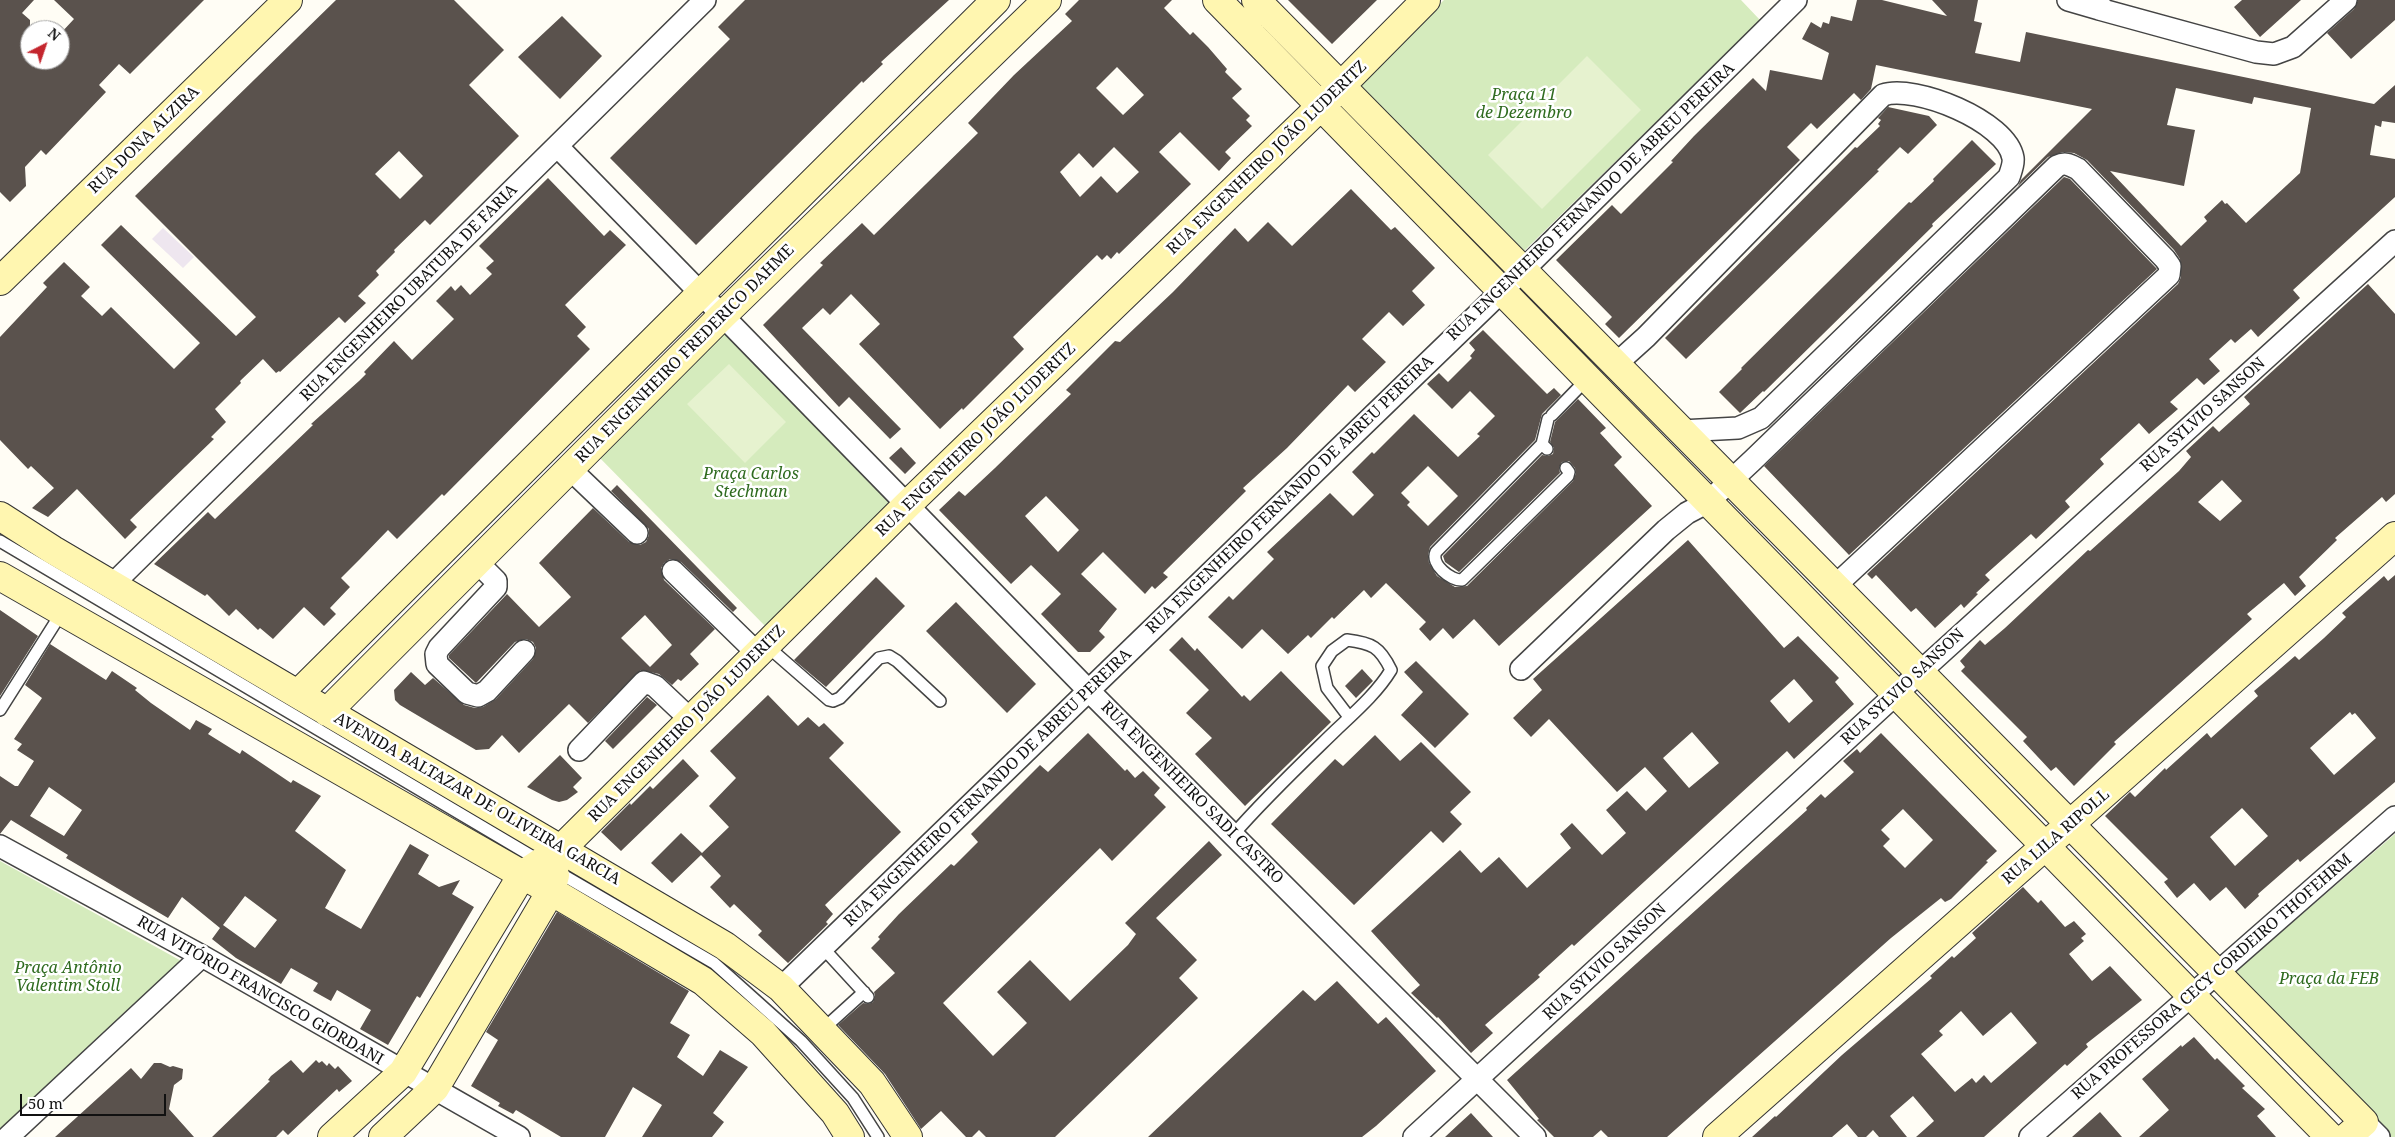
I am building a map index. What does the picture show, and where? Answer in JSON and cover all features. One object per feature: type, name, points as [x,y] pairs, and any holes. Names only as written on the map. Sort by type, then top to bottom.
[{"type":"street","name":"RUA DONA ALZIRA","points":[[0,280],[288,0]]},
{"type":"street","name":"RUA ENGENHEIRO UBATUBA DE FARIA","points":[[112,585],[705,0]]},
{"type":"street","name":"RUA ENGENHEIRO FREDERICO DAHME","points":[[298,694],[996,0]]},
{"type":"street","name":"RUA ENGENHEIRO FREDERICO DAHME","points":[[327,712],[722,316],[1047,0]]},
{"type":"street","points":[[1217,0],[2330,1137]]},
{"type":"street","points":[[1256,0],[2217,972],[2363,1132]]},
{"type":"street","name":"RUA ENGENHEIRO JOÃO LUDERITZ","points":[[546,869],[691,720],[907,505],[1321,106],[1426,0]]},
{"type":"street","name":"RUA ENGENHEIRO FERNANDO DE ABREU PEREIRA","points":[[781,988],[1502,291],[1796,0]]},
{"type":"street","points":[[2068,0],[2099,4],[2256,52],[2274,54],[2292,47],[2346,0]]},
{"type":"street","points":[[1616,364],[1646,337],[1882,95],[1898,92],[1949,105],[1982,120],[2007,144],[2013,159],[2009,176],[1761,418],[1738,428],[1681,431]]},
{"type":"street","name":"RUA ENGENHEIRO SADI CASTRO","points":[[558,147],[1088,690],[1535,1137]]},
{"type":"street","points":[[1521,669],[1666,530],[1687,513],[1708,502],[2057,166],[2069,164],[2078,169],[2165,259],[2170,266],[2168,276],[1835,586]]},
{"type":"street","name":"RUA SYLVIO SANSON","points":[[1414,1137],[1920,672],[2392,250]]},
{"type":"street","points":[[570,468],[637,533]]},
{"type":"street","name":"AVENIDA BALTAZAR DE OLIVEIRA GARCIA","points":[[0,516],[112,585],[327,712],[703,981],[763,1033],[835,1113],[850,1137]]},
{"type":"street","name":"RUA LILA RIPOLL","points":[[1717,1137],[2395,536]]},
{"type":"street","points":[[477,562],[496,581],[496,587],[439,648],[436,654],[437,664],[467,693],[478,696],[487,691],[524,651]]},
{"type":"street","points":[[673,572],[763,650]]},
{"type":"street","name":"AVENIDA BALTAZAR DE OLIVEIRA GARCIA","points":[[0,576],[62,612],[546,869],[725,946],[781,988],[811,1036],[872,1083],[894,1105],[908,1137]]},
{"type":"street","points":[[579,750],[644,682],[655,686],[691,720]]},
{"type":"street","name":"RUA PROFESSORA CECY CORDEIRO THOFEHRM","points":[[2030,1137],[2395,816]]},
{"type":"street","name":"RUA VITÓRIO FRANCISCO GIORDANI","points":[[0,846],[202,956],[519,1137]]},
{"type":"street","points":[[332,1137],[403,1072],[546,869]]},
{"type":"street","points":[[383,1137],[435,1088],[546,869]]},
{"type":"street","points":[[8,1137],[202,956]]},
{"type":"lane","points":[[1566,468],[1569,472],[1568,476],[1462,580],[1457,581],[1452,578],[1435,562],[1436,552],[1545,446],[1550,417],[1587,379]]},
{"type":"lane","points":[[0,541],[546,869],[714,963],[811,1036],[878,1137]]},
{"type":"lane","points":[[0,710],[62,612]]},
{"type":"lane","points":[[1233,834],[1383,684],[1391,670],[1383,653],[1368,642],[1347,640],[1332,651],[1322,666],[1327,688],[1349,717]]},
{"type":"lane","points":[[763,650],[829,700],[833,701],[840,698],[880,658],[889,656],[897,660],[940,701]]},
{"type":"lane","points":[[763,1033],[811,1036],[866,994],[823,948]]},
{"type":"shaded area","points":[[163,228],[194,257],[183,268],[152,239]]},
{"type":"green space","name":"Praça 11 de Dezembro","points":[[1444,0],[1741,0],[1760,20],[1523,252],[1358,85]]},
{"type":"green space","points":[[1587,56],[1641,110],[1542,209],[1488,155]]},
{"type":"green space","name":"Praça Carlos Stechman","points":[[722,326],[896,503],[768,629],[594,452]]},
{"type":"green space","points":[[729,364],[786,422],[745,463],[687,404]]},
{"type":"green space","name":"Praça da FEB","points":[[2395,834],[2395,1137],[2389,1137],[2233,974]]},
{"type":"green space","name":"Praça Antônio Valentim Stoll","points":[[0,861],[185,963],[0,1133]]},
{"type":"building","points":[[0,0],[34,0],[22,13],[30,20],[20,20],[20,70],[70,70],[70,23],[74,19],[54,0],[204,0],[130,74],[119,64],[99,85],[106,92],[46,155],[41,150],[25,167],[26,186],[10,202],[0,192]]},
{"type":"building","points":[[336,0],[454,0],[504,50],[469,85],[519,136],[430,225],[425,220],[394,250],[395,252],[376,271],[379,275],[358,296],[366,303],[345,323],[339,317],[280,372],[276,373],[263,359],[240,381],[241,383],[215,409],[226,422],[211,437],[214,439],[130,520],[137,527],[125,539],[77,489],[48,517],[32,508],[54,488],[31,466],[28,469],[0,440],[0,337],[47,287],[43,283],[64,262],[90,287],[81,296],[102,316],[111,307],[174,369],[200,343],[101,245],[121,225],[236,336],[256,317],[135,196]],"holes":[[[399,151],[423,176],[400,199],[375,174]]]},
{"type":"building","points":[[745,0],[949,0],[881,62],[883,64],[863,83],[862,81],[696,245],[610,158],[730,39],[718,27]]},
{"type":"building","points":[[1079,0],[1172,0],[1164,8],[1190,35],[1193,32],[1208,47],[1227,69],[1225,72],[1242,89],[1232,98],[1250,116],[1246,120],[1252,126],[1225,152],[1231,158],[1219,171],[1180,132],[1159,152],[1191,184],[1119,254],[1117,252],[1111,259],[1107,255],[1102,260],[1097,255],[1013,337],[1024,349],[963,410],[962,408],[940,429],[859,344],[880,324],[851,294],[830,315],[823,308],[802,328],[901,429],[890,439],[849,397],[839,407],[763,325],[823,265],[820,263],[862,223],[874,235],[978,133],[968,123],[1014,75],[1072,21],[1065,14]],"holes":[[[1117,67],[1144,95],[1123,115],[1096,88]],[[1114,147],[1139,172],[1117,193],[1101,176],[1080,197],[1060,172],[1079,153],[1093,168]]]},
{"type":"building","points":[[1288,0],[1377,0],[1332,44]]},
{"type":"building","points":[[1857,0],[1882,0],[1947,16],[1932,0],[1978,0],[1974,21],[1982,23],[1975,53],[2020,62],[2026,32],[2374,104],[2395,85],[2395,123],[2382,121],[2381,127],[2375,125],[2370,155],[2395,159],[2395,197],[2293,290],[2300,298],[2258,337],[2251,329],[2235,343],[2231,339],[2209,359],[2220,371],[2204,385],[2197,378],[2170,402],[2178,409],[2149,434],[2139,423],[2100,459],[2104,464],[2065,501],[2070,507],[2036,539],[2031,534],[1985,575],[1990,580],[1976,593],[1978,594],[1964,608],[1961,604],[1935,628],[1916,608],[1911,612],[1876,575],[1872,579],[1867,574],[2178,284],[2181,277],[2180,259],[2174,250],[2087,160],[2074,153],[2063,152],[2048,157],[1903,298],[2018,186],[2021,180],[2092,109],[1876,65],[1871,89],[1861,100],[1854,93],[1817,129],[1811,123],[1787,147],[1800,160],[1619,338],[1605,324],[1612,317],[1556,260],[1612,205],[1621,214],[1673,162],[1671,161],[1694,136],[1753,78],[1766,91],[1770,70],[1822,80],[1829,53],[1802,39],[1811,22],[1821,28],[1823,22],[1829,24],[1831,16],[1852,21]],"holes":[[[2176,88],[2252,104],[2254,97],[2311,108],[2300,173],[2246,223],[2222,200],[2204,217],[2207,221],[2181,246],[2110,171],[2184,186],[2195,130],[2167,125]]]},
{"type":"building","points":[[2242,0],[2301,0],[2260,37],[2234,7]]},
{"type":"building","points":[[2358,0],[2395,0],[2395,20],[2351,59],[2327,33],[2354,9]]},
{"type":"building","points":[[562,16],[602,56],[560,99],[518,57]]},
{"type":"building","points":[[1888,107],[1929,116],[1937,125],[1908,154],[1900,147],[1877,170],[1879,171],[1686,359],[1665,338],[1855,147],[1857,148],[1880,126],[1878,124],[1881,120],[1878,118]]},
{"type":"building","points":[[1972,140],[1996,164],[1932,224],[1933,226],[1764,392],[1740,413],[1719,392],[1909,202],[1911,203],[1934,181],[1933,179]]},
{"type":"building","points":[[2064,177],[2070,179],[2157,269],[1849,555],[1764,466]]},
{"type":"building","points":[[548,178],[604,236],[610,230],[626,245],[565,305],[586,327],[577,336],[590,349],[444,496],[442,494],[397,539],[388,530],[341,578],[350,587],[330,608],[336,614],[324,626],[304,607],[273,639],[260,628],[258,630],[236,609],[229,616],[207,594],[205,596],[154,564],[208,512],[215,519],[313,425],[311,424],[359,381],[366,374],[364,372],[394,341],[412,360],[454,319],[436,301],[451,286],[455,291],[461,285],[470,295],[492,274],[486,268],[494,261],[479,246]]},
{"type":"building","points":[[1351,189],[1391,230],[1395,227],[1435,268],[1412,291],[1425,305],[1403,326],[1389,312],[1362,339],[1386,362],[1355,392],[1348,385],[1287,448],[1243,488],[1246,491],[1163,573],[1168,577],[1155,589],[1152,586],[1145,594],[1103,552],[1081,574],[1117,609],[1099,631],[1105,637],[1090,652],[1078,652],[1041,614],[1061,594],[1031,565],[1011,584],[939,510],[959,491],[965,496],[995,468],[1071,394],[1066,390],[1115,341],[1120,342],[1173,292],[1235,228],[1248,242],[1268,222],[1292,246]],"holes":[[[1046,496],[1079,530],[1058,552],[1025,516]]]},
{"type":"building","points":[[2368,284],[2395,314],[2395,494],[2386,502],[2382,497],[2335,538],[2337,540],[2299,577],[2306,586],[2295,596],[2284,583],[2247,614],[2252,619],[2114,742],[2116,744],[2074,786],[2056,767],[2051,771],[2023,741],[2027,737],[1961,671],[1965,667],[1960,661],[1980,640],[1985,645],[2005,628],[2088,550],[2090,551],[2179,471],[2191,457],[2186,451],[2213,426],[2219,432],[2250,404],[2244,397]],"holes":[[[2222,480],[2242,501],[2220,521],[2198,502]]]},
{"type":"building","points":[[1483,330],[1547,394],[1554,388],[1561,395],[1542,414],[1535,440],[1430,547],[1429,563],[1437,576],[1455,587],[1467,586],[1573,481],[1576,473],[1575,468],[1569,461],[1562,462],[1559,468],[1560,473],[1459,572],[1445,562],[1443,556],[1542,455],[1548,456],[1553,454],[1554,448],[1550,442],[1555,422],[1578,399],[1606,428],[1600,433],[1622,457],[1614,465],[1652,506],[1499,646],[1474,619],[1453,639],[1443,628],[1430,641],[1419,629],[1426,622],[1386,583],[1371,598],[1364,590],[1334,619],[1332,617],[1311,638],[1308,635],[1288,654],[1262,629],[1242,649],[1208,617],[1229,596],[1233,600],[1274,559],[1267,552],[1330,493],[1353,516],[1374,495],[1352,472],[1372,452],[1374,454],[1414,414],[1458,457],[1480,436],[1477,434],[1495,416],[1470,391],[1452,409],[1427,384],[1439,373],[1448,382],[1472,358],[1470,356],[1475,350],[1469,343]],"holes":[[[1428,466],[1458,496],[1428,526],[1407,505],[1410,502],[1401,493]]]},
{"type":"building","points":[[901,447],[916,463],[905,474],[889,458]]},
{"type":"building","points":[[617,485],[737,608],[733,612],[681,562],[670,559],[664,563],[661,568],[664,580],[715,629],[690,654],[699,664],[681,681],[678,679],[672,685],[659,674],[641,670],[588,723],[569,704],[519,753],[502,735],[489,749],[476,750],[400,705],[395,700],[394,690],[411,672],[425,685],[433,678],[464,705],[475,708],[483,707],[496,699],[533,659],[536,648],[533,642],[526,639],[515,642],[476,683],[449,658],[449,655],[507,594],[539,627],[571,597],[539,563],[593,508],[629,542],[640,545],[646,542],[649,529],[611,491]],"holes":[[[645,615],[672,645],[650,667],[621,638]]]},
{"type":"building","points":[[1688,540],[1784,648],[1798,636],[1839,678],[1835,682],[1854,704],[1794,759],[1787,751],[1574,946],[1572,944],[1538,975],[1540,977],[1485,1025],[1493,1033],[1471,1053],[1438,1017],[1411,993],[1420,985],[1371,931],[1460,850],[1481,873],[1499,857],[1527,888],[1571,848],[1560,834],[1572,823],[1602,855],[1626,833],[1606,810],[1627,791],[1646,811],[1667,791],[1645,767],[1617,792],[1549,719],[1531,737],[1513,718],[1542,690],[1533,679]],"holes":[[[1794,679],[1813,701],[1789,723],[1770,701]],[[1692,732],[1719,763],[1689,788],[1663,758]]]},
{"type":"building","points":[[2395,575],[2395,782],[2300,862],[2298,859],[2258,894],[2259,896],[2245,909],[2226,887],[2210,901],[2194,883],[2177,898],[2164,882],[2168,879],[2105,816],[2130,792],[2135,797],[2165,768],[2166,770],[2207,733],[2211,738],[2258,696],[2254,691],[2295,656],[2299,660],[2324,638],[2346,617],[2342,613],[2384,576],[2388,581]],"holes":[[[2350,712],[2352,715],[2355,713],[2376,738],[2334,775],[2310,748]],[[2242,808],[2268,836],[2235,866],[2210,837]]]},
{"type":"building","points":[[876,577],[905,606],[826,687],[794,660]]},
{"type":"building","points":[[956,602],[1036,684],[1007,713],[926,631]]},
{"type":"building","points":[[0,610],[38,636],[0,696]]},
{"type":"building","points":[[1182,637],[1195,651],[1197,648],[1242,697],[1244,695],[1250,701],[1281,671],[1331,722],[1245,806],[1195,754],[1212,738],[1186,713],[1209,690],[1169,650]]},
{"type":"building","points":[[50,644],[106,680],[112,671],[137,688],[135,690],[151,703],[190,730],[196,720],[212,729],[208,734],[240,754],[242,750],[291,783],[293,780],[321,796],[295,831],[346,870],[325,908],[361,929],[410,844],[429,855],[418,874],[439,887],[460,880],[452,894],[474,907],[420,998],[417,996],[388,1045],[360,1029],[371,1010],[337,990],[331,1001],[313,991],[318,983],[291,968],[281,984],[236,958],[212,939],[220,928],[182,897],[168,918],[66,858],[68,855],[11,820],[0,834],[0,776],[18,786],[34,761],[17,750],[22,744],[14,739],[42,698],[25,685]],"holes":[[[49,787],[82,810],[64,836],[30,816]],[[245,896],[277,920],[255,948],[223,925]]]},
{"type":"building","points":[[1416,661],[1469,714],[1435,748],[1401,715],[1423,692],[1404,672]]},
{"type":"building","points":[[1362,669],[1373,681],[1356,698],[1345,686]]},
{"type":"building","points":[[768,695],[798,726],[808,717],[819,727],[824,723],[844,743],[829,758],[901,832],[825,905],[833,914],[826,922],[828,924],[788,963],[758,935],[762,931],[734,904],[730,908],[710,887],[721,876],[701,855],[672,883],[651,863],[681,833],[702,853],[729,827],[709,806],[736,778],[710,751]]},
{"type":"building","points":[[647,697],[657,705],[613,749],[605,741]]},
{"type":"building","points":[[1088,733],[1125,771],[1127,769],[1135,778],[1143,771],[1160,788],[1154,795],[1166,807],[1112,861],[1100,848],[943,1003],[993,1056],[1027,1023],[997,992],[1030,960],[1070,1001],[1128,945],[1136,934],[1125,923],[1209,841],[1222,855],[1156,918],[1197,960],[1179,978],[1198,998],[1055,1137],[986,1137],[979,1130],[972,1137],[966,1137],[941,1111],[921,1129],[885,1074],[838,1025],[863,1003],[869,1004],[873,1002],[874,992],[895,973],[871,948],[880,939],[878,937],[951,864],[954,866],[978,842],[971,834],[1040,765],[1048,772]]},
{"type":"building","points":[[1881,733],[1997,851],[1951,899],[1945,902],[1941,898],[1891,938],[1667,1137],[1608,1137],[1601,1130],[1593,1137],[1554,1137],[1537,1120],[1539,1119],[1507,1080],[1807,810],[1806,808],[1821,794],[1825,798],[1854,772],[1843,761],[1857,749],[1860,753]],"holes":[[[1903,809],[1933,840],[1905,868],[1883,846],[1890,839],[1881,830]]]},
{"type":"building","points":[[1375,735],[1400,761],[1421,742],[1471,792],[1450,812],[1462,824],[1443,843],[1431,831],[1354,905],[1271,824],[1335,759],[1343,766]]},
{"type":"building","points":[[560,755],[582,778],[573,787],[578,792],[567,800],[559,802],[527,787]]},
{"type":"building","points":[[683,759],[699,776],[621,851],[601,832],[650,786],[653,789]]},
{"type":"building","points":[[2023,887],[2038,903],[2041,900],[2065,927],[2074,921],[2086,934],[2081,938],[2084,941],[2069,954],[2092,981],[2110,966],[2142,1000],[2086,1044],[2088,1047],[2067,1066],[2065,1064],[1984,1137],[1916,1137],[1934,1121],[1913,1096],[1890,1116],[1907,1137],[1879,1137],[1873,1130],[1866,1137],[1858,1137],[1847,1124],[1832,1137],[1752,1137],[1842,1055],[1932,978],[1930,976],[1952,956],[1954,958],[1976,938],[1972,933]],"holes":[[[1961,1011],[1983,1036],[2011,1012],[2037,1043],[1991,1083],[1984,1075],[1976,1083],[1972,1078],[1955,1092],[1921,1054],[1943,1035],[1939,1031]]]},
{"type":"building","points":[[557,912],[689,991],[670,1023],[690,1035],[677,1057],[703,1076],[720,1050],[748,1067],[713,1113],[724,1122],[712,1137],[642,1137],[662,1105],[633,1087],[605,1137],[561,1137],[516,1110],[513,1114],[498,1106],[500,1103],[471,1086],[498,1040],[486,1032]]},
{"type":"building","points":[[1337,981],[1378,1024],[1386,1017],[1436,1071],[1376,1126],[1362,1137],[1148,1137],[1303,990],[1315,1001]]},
{"type":"building","points":[[2194,1037],[2215,1060],[2217,1058],[2245,1086],[2242,1088],[2265,1109],[2257,1116],[2276,1137],[2139,1137],[2169,1110],[2142,1079],[2181,1045],[2182,1047]]},
{"type":"building","points":[[291,1060],[303,1073],[316,1060],[319,1063],[322,1061],[327,1066],[329,1063],[335,1069],[338,1066],[352,1081],[339,1092],[337,1089],[288,1135],[283,1130],[276,1137],[212,1137],[270,1081],[268,1080],[271,1076]]},
{"type":"building","points":[[154,1063],[183,1069],[182,1079],[174,1085],[169,1109],[194,1137],[55,1137],[131,1068],[141,1079]]},
{"type":"building","points":[[2100,1112],[2122,1137],[2072,1137]]},
{"type":"building","points":[[1471,1113],[1493,1137],[1445,1137],[1460,1123]]}]
